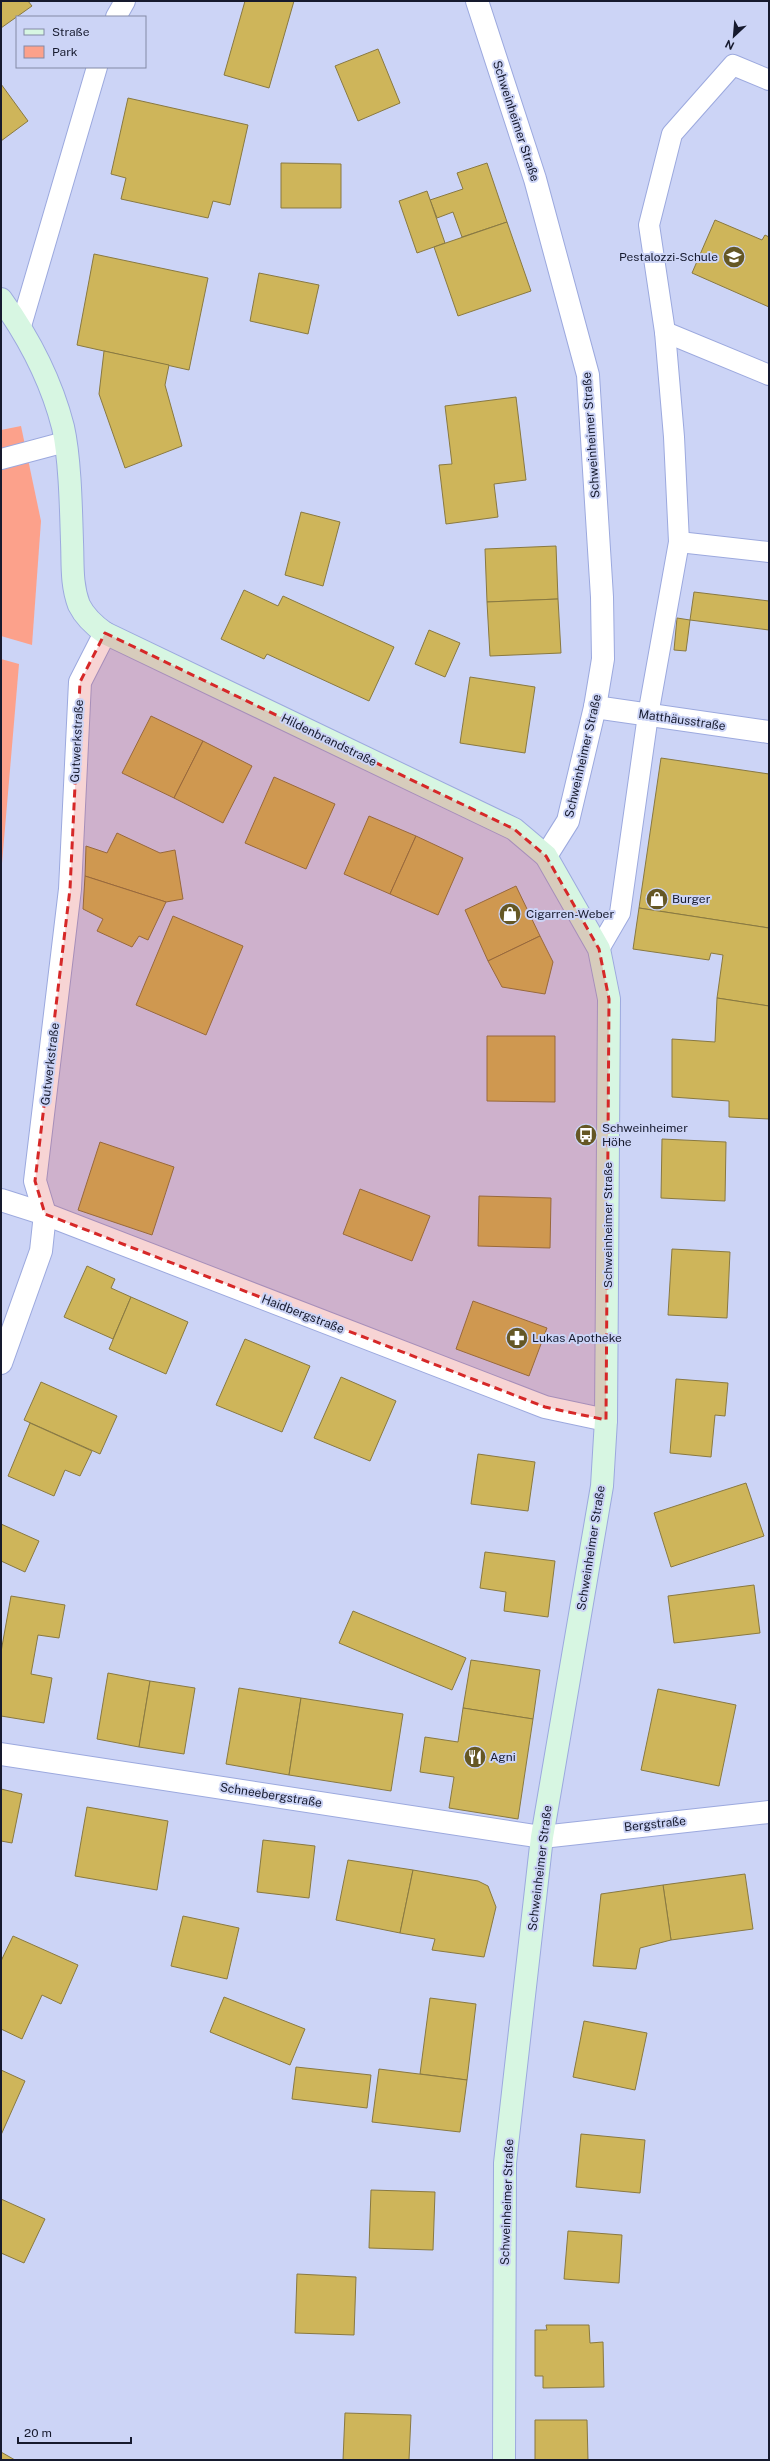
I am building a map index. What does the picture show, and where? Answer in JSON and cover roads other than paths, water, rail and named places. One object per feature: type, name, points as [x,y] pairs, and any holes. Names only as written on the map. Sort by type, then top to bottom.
[{"type":"street","name":"Schweinheimer Straße","points":[[477,1],[535,179],[588,375],[602,605],[603,659],[595,707],[568,821],[546,856],[599,949],[609,999],[606,1420],[602,1486],[542,1836],[506,2163],[504,2460]]},
{"type":"street","points":[[1,299],[21,326],[45,374],[65,442],[72,542],[72,581],[80,605],[91,623],[105,633]]},
{"type":"street","name":"Hildenbrandstraße","points":[[105,633],[514,829],[546,856]]},
{"type":"street","name":"Gutwerkstraße","points":[[45,1214],[35,1181],[70,888],[80,682],[105,633]]},
{"type":"street","name":"Matthäusstraße","points":[[595,707],[769,732]]},
{"type":"street","name":"Haidbergstraße","points":[[1,1200],[45,1214],[545,1408],[606,1420]]},
{"type":"street","points":[[1,1363],[41,1251],[45,1214]]},
{"type":"street","name":"Schneebergstraße","points":[[1,1754],[542,1836]]},
{"type":"street","name":"Bergstraße","points":[[542,1836],[769,1812]]},
{"type":"lane","points":[[117,16],[125,1]]},
{"type":"lane","points":[[599,949],[620,914],[648,715],[679,542],[674,437],[665,332],[649,225],[672,134],[734,65],[769,80]]},
{"type":"lane","points":[[21,326],[97,68]]},
{"type":"lane","points":[[665,332],[769,375]]},
{"type":"lane","points":[[1,459],[65,442]]},
{"type":"lane","points":[[679,542],[769,552]]},
{"type":"place","name":"Pestalozzi-Schule","points":[[734,257]]},
{"type":"place","name":"Burger","points":[[657,899]]},
{"type":"place","name":"Cigarren-Weber","points":[[510,914]]},
{"type":"place","name":"Schweinheimer Höhe","points":[[586,1135]]},
{"type":"place","name":"Lukas Apotheke","points":[[517,1338]]},
{"type":"place","name":"Agni","points":[[475,1757]]}]
